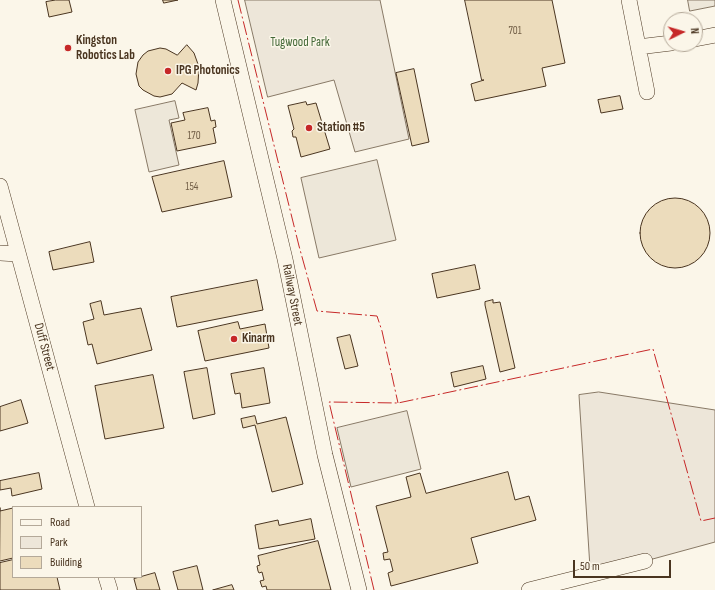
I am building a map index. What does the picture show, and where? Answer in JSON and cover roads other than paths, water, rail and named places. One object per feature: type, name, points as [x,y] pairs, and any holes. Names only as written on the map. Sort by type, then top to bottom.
[{"type":"street","name":"Railway Street","points":[[223,0],[285,259],[325,455],[359,590]]},
{"type":"street","points":[[629,0],[646,92]]},
{"type":"street","points":[[703,37],[715,35]]},
{"type":"street","points":[[638,47],[663,44]]},
{"type":"street","name":"Duff Street","points":[[0,186],[87,506]]},
{"type":"street","points":[[0,253],[18,254]]},
{"type":"street","points":[[529,590],[645,561]]},
{"type":"street","points":[[106,578],[110,590]]},
{"type":"place","name":"Kingston Robotics Lab","points":[[68,48]]},
{"type":"place","name":"IPG Photonics","points":[[168,71]]},
{"type":"place","name":"Station #5","points":[[309,128]]},
{"type":"place","name":"Kinarm","points":[[234,339]]},
{"type":"park label","name":"Tugwood Park","points":[[300,43]]}]
